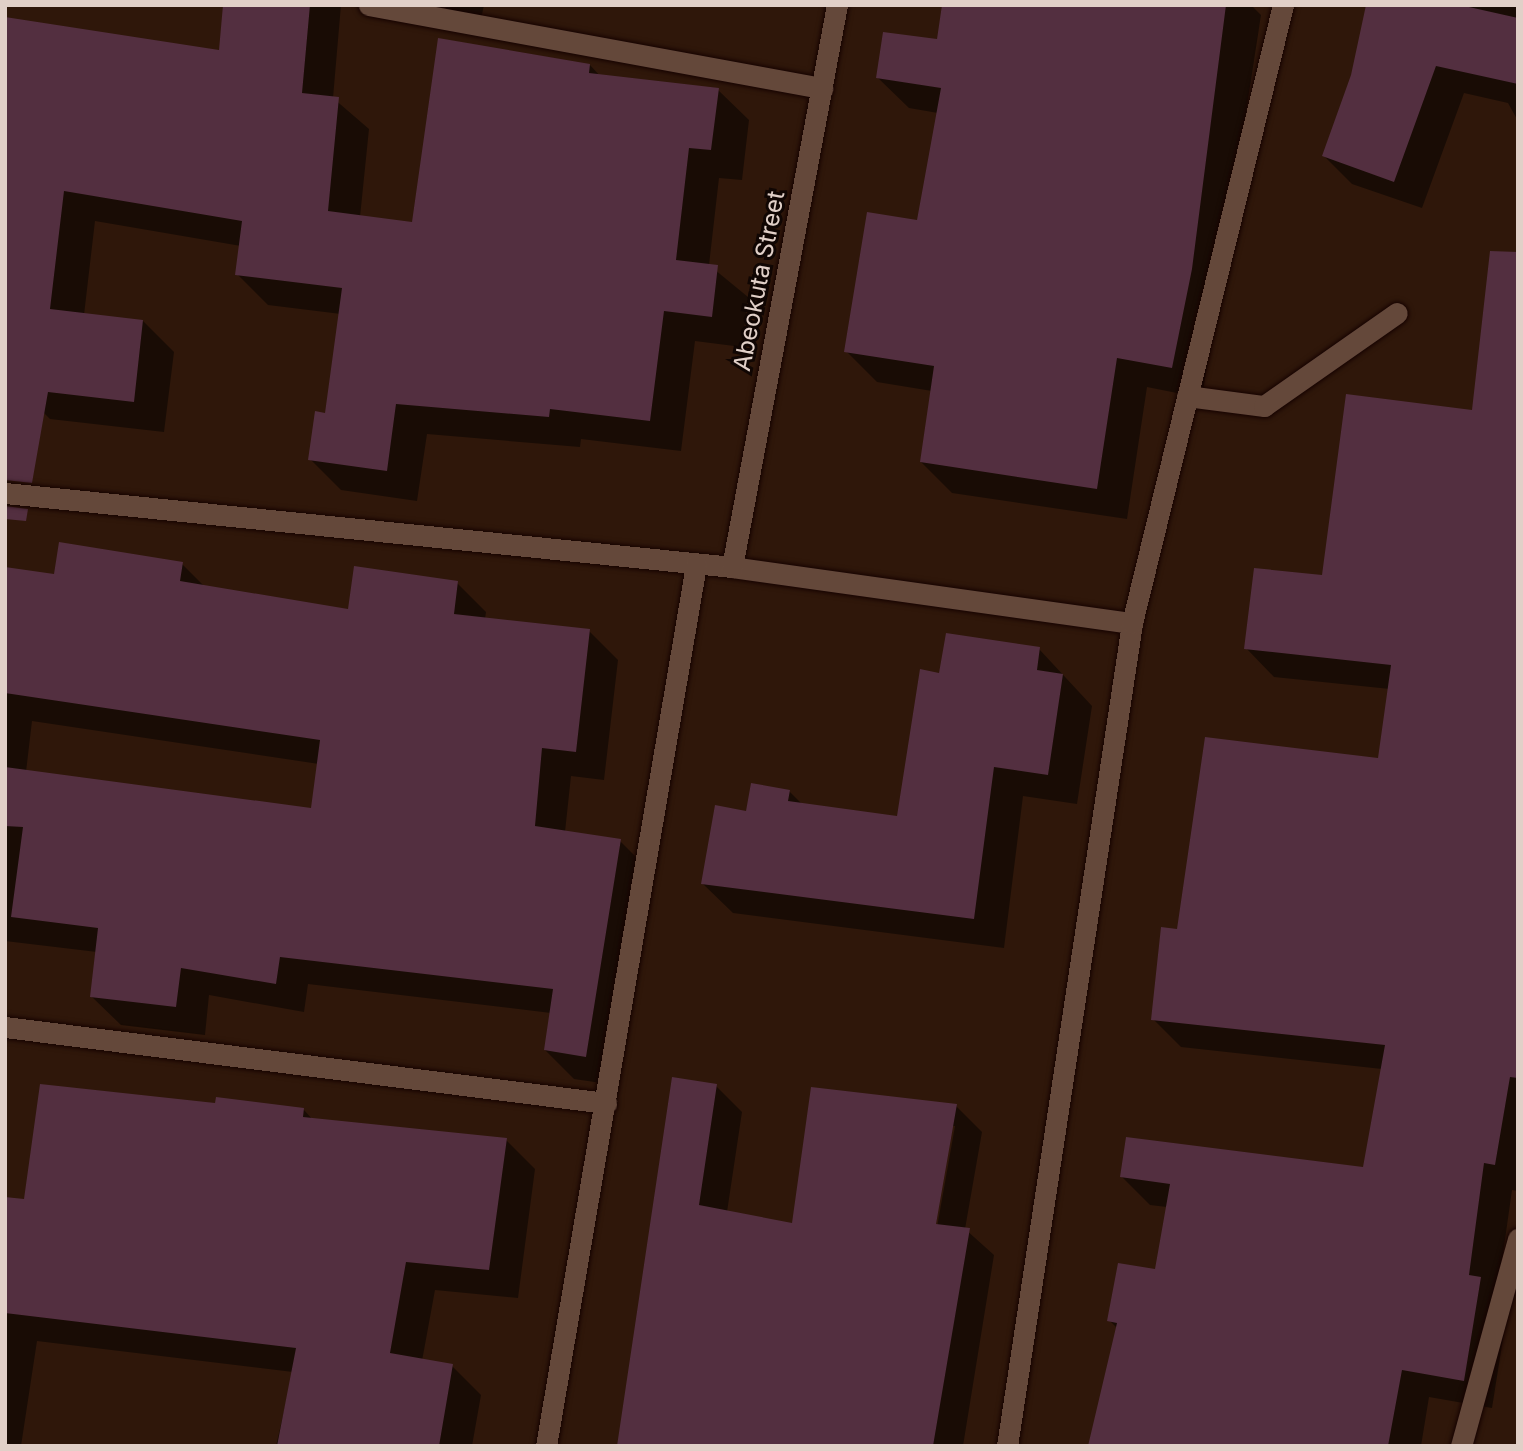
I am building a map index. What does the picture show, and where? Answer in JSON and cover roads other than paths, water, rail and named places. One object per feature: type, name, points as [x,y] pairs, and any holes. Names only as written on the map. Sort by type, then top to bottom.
[{"type":"street","points":[[369,5],[822,88]]},
{"type":"street","name":"Abeokuta Street","points":[[732,567],[837,5]]},
{"type":"street","points":[[1007,1446],[1132,623],[1283,5]]},
{"type":"street","points":[[1187,396],[1264,406],[1396,313]]},
{"type":"street","points":[[5,493],[732,567],[1132,623]]},
{"type":"street","points":[[546,1446],[696,565]]},
{"type":"street","points":[[5,1027],[606,1103]]},
{"type":"street","points":[[1461,1446],[1518,1239]]}]
